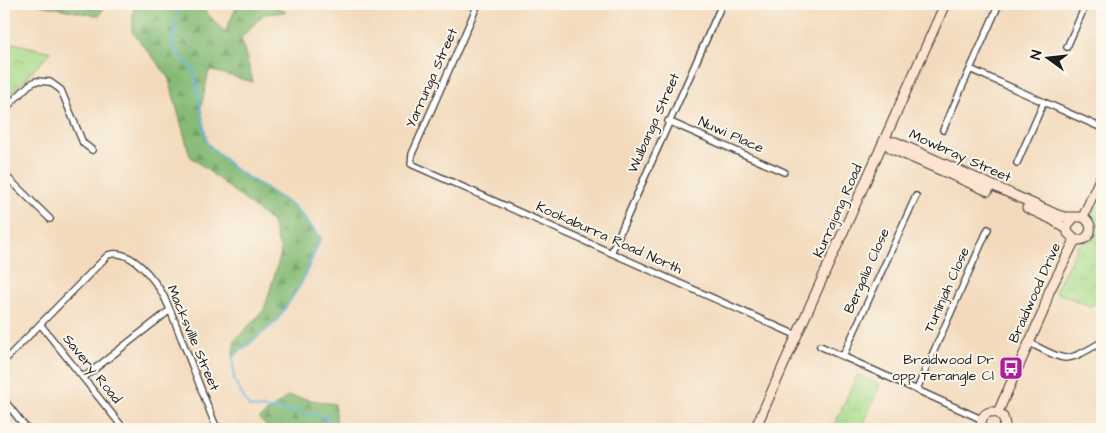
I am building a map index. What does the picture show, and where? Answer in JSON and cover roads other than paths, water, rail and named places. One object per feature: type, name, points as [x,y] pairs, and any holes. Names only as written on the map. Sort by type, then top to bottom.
[{"type":"street","name":"Yarrunga Street","points":[[411,164],[412,154],[478,4]]},
{"type":"street","name":"Wulbanga Street","points":[[611,253],[668,121],[722,4]]},
{"type":"street","name":"Kurrajong Road","points":[[755,429],[945,4]]},
{"type":"street","points":[[943,130],[999,4]]},
{"type":"street","points":[[1067,47],[1086,4]]},
{"type":"street","points":[[970,69],[1102,128]]},
{"type":"street","points":[[4,110],[29,85],[36,81],[52,83],[62,90],[83,143],[92,150]]},
{"type":"street","points":[[1017,163],[1044,102]]},
{"type":"street","name":"Nuwi Place","points":[[668,121],[784,172]]},
{"type":"street","name":"Mowbray Street","points":[[884,141],[896,142],[1058,216],[1078,217]]},
{"type":"street","name":"Mowbray Street","points":[[884,141],[892,149],[1051,219],[1067,229]]},
{"type":"street","name":"Kookaburra Road North","points":[[411,164],[796,335]]},
{"type":"street","points":[[4,174],[50,220]]},
{"type":"street","points":[[1078,217],[1090,222],[1091,226],[1090,234],[1083,240],[1075,240],[1069,236],[1068,222],[1078,217],[1102,174]]},
{"type":"street","name":"Bergalia Close","points":[[843,356],[916,196]]},
{"type":"street","name":"Turlinjah Close","points":[[917,389],[988,229]]},
{"type":"street","name":"Braidwood Drive","points":[[998,412],[1044,309],[1049,292],[1075,240]]},
{"type":"street","name":"Macksville Street","points":[[4,361],[108,255],[114,253],[126,255],[149,276],[159,289],[170,310],[217,429]]},
{"type":"street","points":[[83,378],[170,310]]},
{"type":"street","name":"Savery Road","points":[[40,324],[124,429]]},
{"type":"street","points":[[1028,342],[1066,358],[1102,342]]},
{"type":"street","points":[[820,346],[981,419]]},
{"type":"street","points":[[5,405],[27,429]]},
{"type":"street","points":[[981,419],[990,412],[998,412],[1003,417],[1005,429]]},
{"type":"street","points":[[981,419],[982,429]]},
{"type":"street","points":[[1096,429],[1102,426]]},
{"type":"waterway","points":[[175,4],[177,15],[172,46],[194,71],[207,143],[236,170],[294,206],[321,238],[301,284],[276,322],[233,357],[234,380],[249,407],[328,417],[324,429]]},
{"type":"place","name":"Braidwood Dr opp Terangle Cl","points":[[1011,368]]}]
